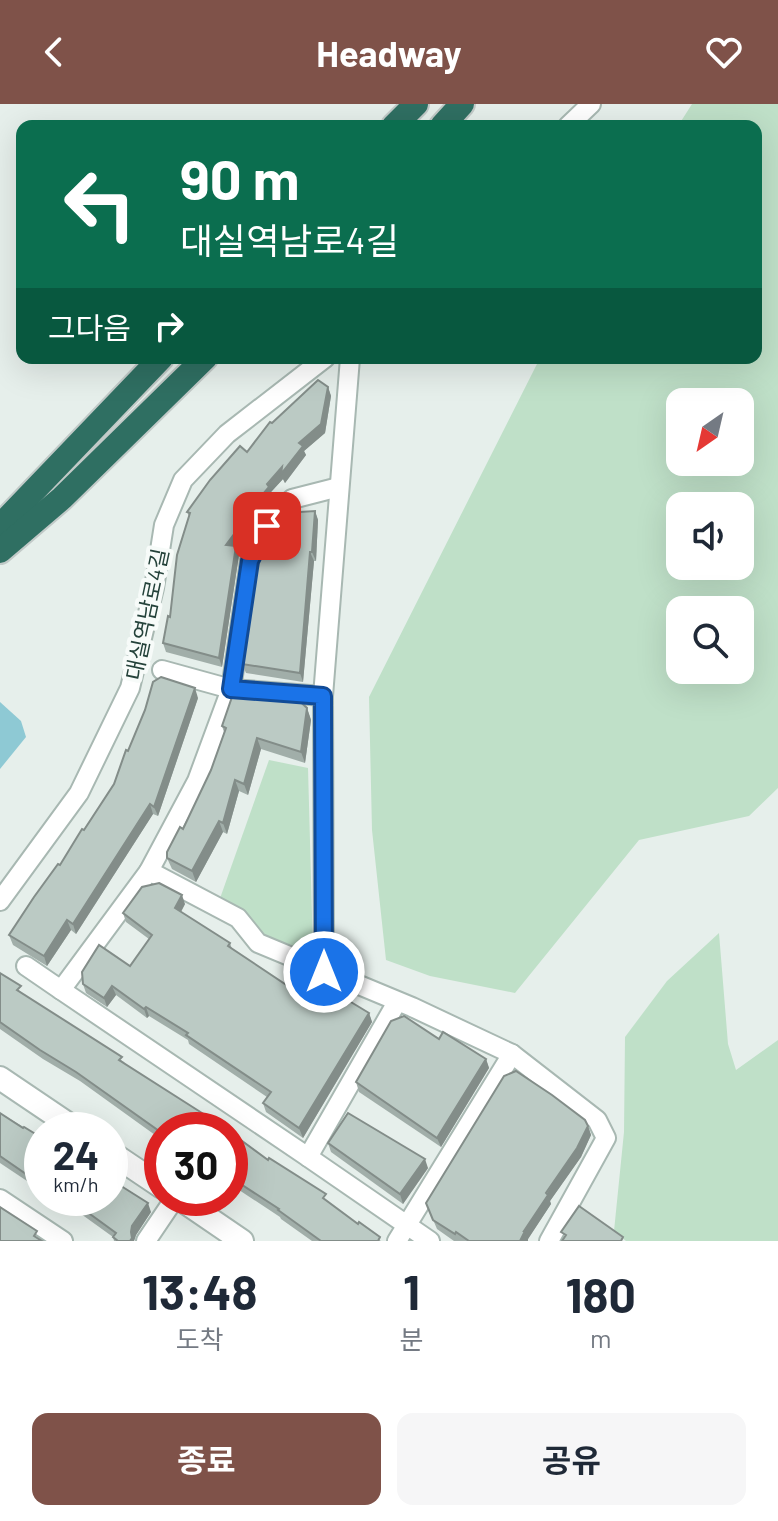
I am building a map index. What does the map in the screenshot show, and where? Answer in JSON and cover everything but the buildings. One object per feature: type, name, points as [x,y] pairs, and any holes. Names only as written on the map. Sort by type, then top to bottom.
[{"type":"highway","points":[[400,120],[416,104]]},
{"type":"highway","points":[[447,120],[462,104]]},
{"type":"highway","points":[[0,551],[156,364]]},
{"type":"highway","points":[[3,521],[54,488],[198,364]]},
{"type":"street","points":[[574,120],[591,104]]},
{"type":"street","name":"대실역남로4길","points":[[0,901],[79,793],[130,688],[154,588],[164,525],[183,480],[227,434],[317,364]]},
{"type":"street","points":[[324,972],[323,696],[349,364]]},
{"type":"street","points":[[61,990],[149,871],[197,781],[231,689],[250,561],[267,526],[292,499],[339,487]]},
{"type":"street","name":"대실역남로4길","points":[[162,670],[231,689],[323,696]]},
{"type":"street","points":[[149,871],[238,918],[258,943],[412,1007],[512,1054],[597,1120],[606,1138],[549,1241]]},
{"type":"street","points":[[26,966],[308,1157],[402,1234],[430,1241]]},
{"type":"street","points":[[308,1157],[397,1002]]},
{"type":"street","points":[[402,1234],[512,1054]]},
{"type":"street","points":[[0,1078],[50,1112]]},
{"type":"street","points":[[0,1199],[63,1241]]},
{"type":"street","points":[[146,1241],[164,1216]]},
{"type":"street","points":[[204,1216],[242,1241]]},
{"type":"green space","points":[[692,104],[778,104],[778,788],[749,816],[639,840],[515,993],[430,976],[386,960],[372,830],[369,697],[537,364],[762,364],[762,120],[682,120]]},
{"type":"green space","points":[[269,760],[308,768],[313,953],[261,934],[218,904]]},
{"type":"green space","points":[[719,933],[728,1044],[736,1070],[778,1040],[778,1241],[626,1241],[614,1231],[624,1132],[625,1037],[667,981]]},
{"type":"water","points":[[0,702],[21,721],[26,737],[0,769]]},
{"type":"route","points":[[267,526],[250,561],[231,689],[323,696],[324,972]]}]
